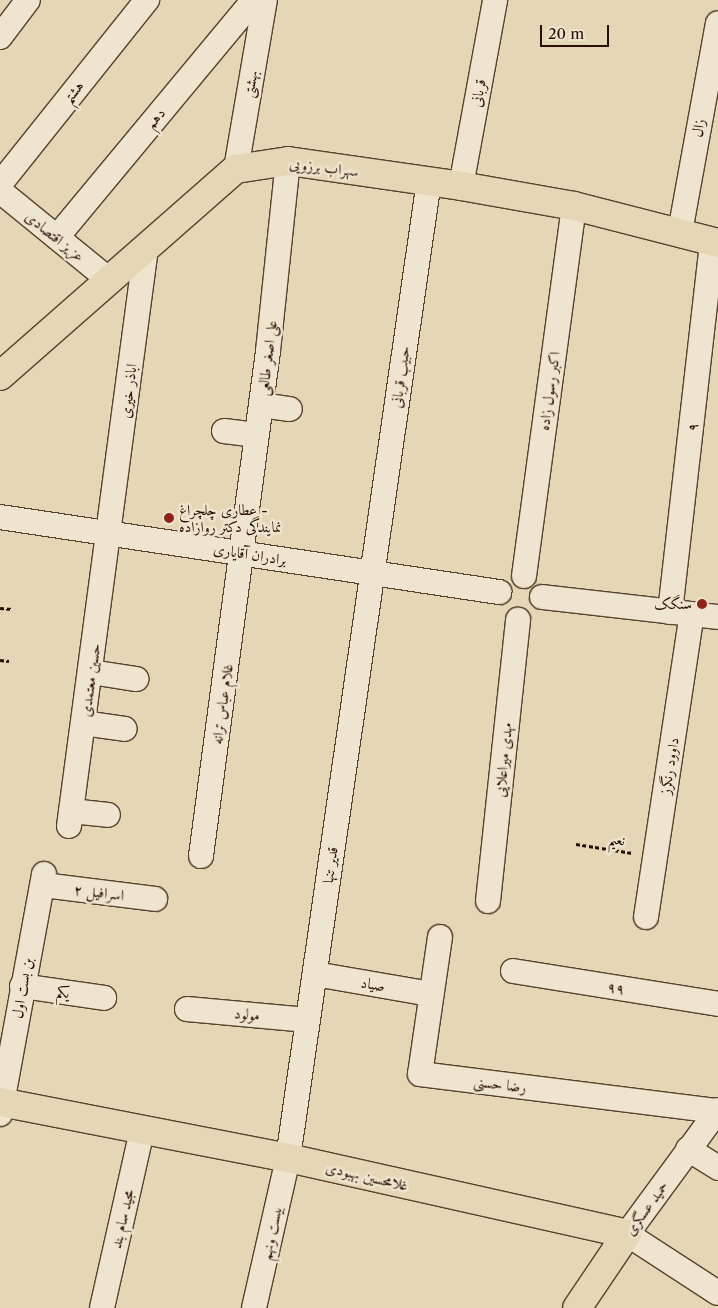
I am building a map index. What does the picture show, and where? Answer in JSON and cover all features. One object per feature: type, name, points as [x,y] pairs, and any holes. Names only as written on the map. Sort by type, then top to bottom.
[{"type":"main road","name":"سهراب برزویی","points":[[236,169],[288,161],[429,181],[574,206],[715,242]]},
{"type":"main road","points":[[0,376],[236,169]]},
{"type":"main road","name":"غلامحسین بهبودی","points":[[1,1106],[142,1130],[288,1158],[630,1230]]},
{"type":"main road","name":"حمید عسگری","points":[[577,1308],[630,1230]]},
{"type":"street","points":[[0,37],[28,0]]},
{"type":"street","name":"هشتم","points":[[0,184],[147,0]]},
{"type":"street","name":"دهم","points":[[56,237],[254,0]]},
{"type":"street","name":"بهشتی","points":[[236,169],[265,0]]},
{"type":"street","name":"قربانی","points":[[461,186],[495,0]]},
{"type":"street","name":"زال","points":[[680,232],[718,24]]},
{"type":"street","name":"علی اصغر طالعی","points":[[242,553],[261,405],[288,161]]},
{"type":"street","name":"حبیب قربانی","points":[[372,573],[429,181]]},
{"type":"street","name":"عزیز اقتصادی","points":[[0,191],[109,280]]},
{"type":"street","name":"اکبر رسول زاده","points":[[524,576],[574,206]]},
{"type":"street","name":"۹","points":[[681,613],[715,242]]},
{"type":"street","name":"اباذر خیری","points":[[109,533],[146,248]]},
{"type":"street","points":[[261,405],[290,410]]},
{"type":"street","points":[[224,432],[257,435]]},
{"type":"street","name":"برادران آقایاری","points":[[0,517],[499,592]]},
{"type":"street","name":"حسین معتمدی","points":[[108,815],[70,819],[109,533]]},
{"type":"street","name":"غلام عباس ترانه","points":[[201,856],[242,553]]},
{"type":"street","name":"قدیر تنها","points":[[288,1158],[372,573]]},
{"type":"street","points":[[524,576],[537,583],[542,597],[538,611],[532,616],[518,620],[502,610],[499,604],[499,592],[502,586],[512,578],[524,576]]},
{"type":"street","points":[[542,597],[718,617]]},
{"type":"street","name":"داوود رنگرز","points":[[646,917],[655,857],[681,613]]},
{"type":"street","name":"مهدی میراعلایی","points":[[488,901],[518,620]]},
{"type":"street","points":[[91,672],[136,679]]},
{"type":"street","points":[[84,723],[125,729]]},
{"type":"street","name":"اسرافیل ۲","points":[[43,880],[155,899]]},
{"type":"street","name":"بن بست اول","points":[[1,1106],[43,880]]},
{"type":"street","name":"رضا حسنی","points":[[440,937],[420,1074],[718,1111]]},
{"type":"street","name":"۹۹","points":[[513,971],[718,1004]]},
{"type":"street","name":"صیاد","points":[[315,974],[431,994]]},
{"type":"street","name":"یکم","points":[[22,986],[104,998]]},
{"type":"street","name":"مولود","points":[[187,1009],[308,1020]]},
{"type":"street","name":"حمید عسگری","points":[[630,1230],[688,1149],[718,1111]]},
{"type":"street","name":"مجید سام بند","points":[[102,1308],[142,1130]]},
{"type":"street","points":[[688,1149],[718,1168]]},
{"type":"street","name":"بیست ونهم","points":[[254,1308],[288,1158]]},
{"type":"street","name":"غلامحسین بهبودی","points":[[630,1230],[718,1281]]},
{"type":"street","name":"غلامحسین بهبودی","points":[[630,1230],[718,1293]]},
{"type":"path","points":[[0,608],[12,609]]},
{"type":"path","points":[[0,660],[9,661]]},
{"type":"path","name":"نعیم","points":[[576,844],[655,857]]},
{"type":"place","name":"عطاری چلچراغ - نمایندگی دکتر روازاده","points":[[169,518]]},
{"type":"place","name":"سنگک","points":[[702,604]]}]
